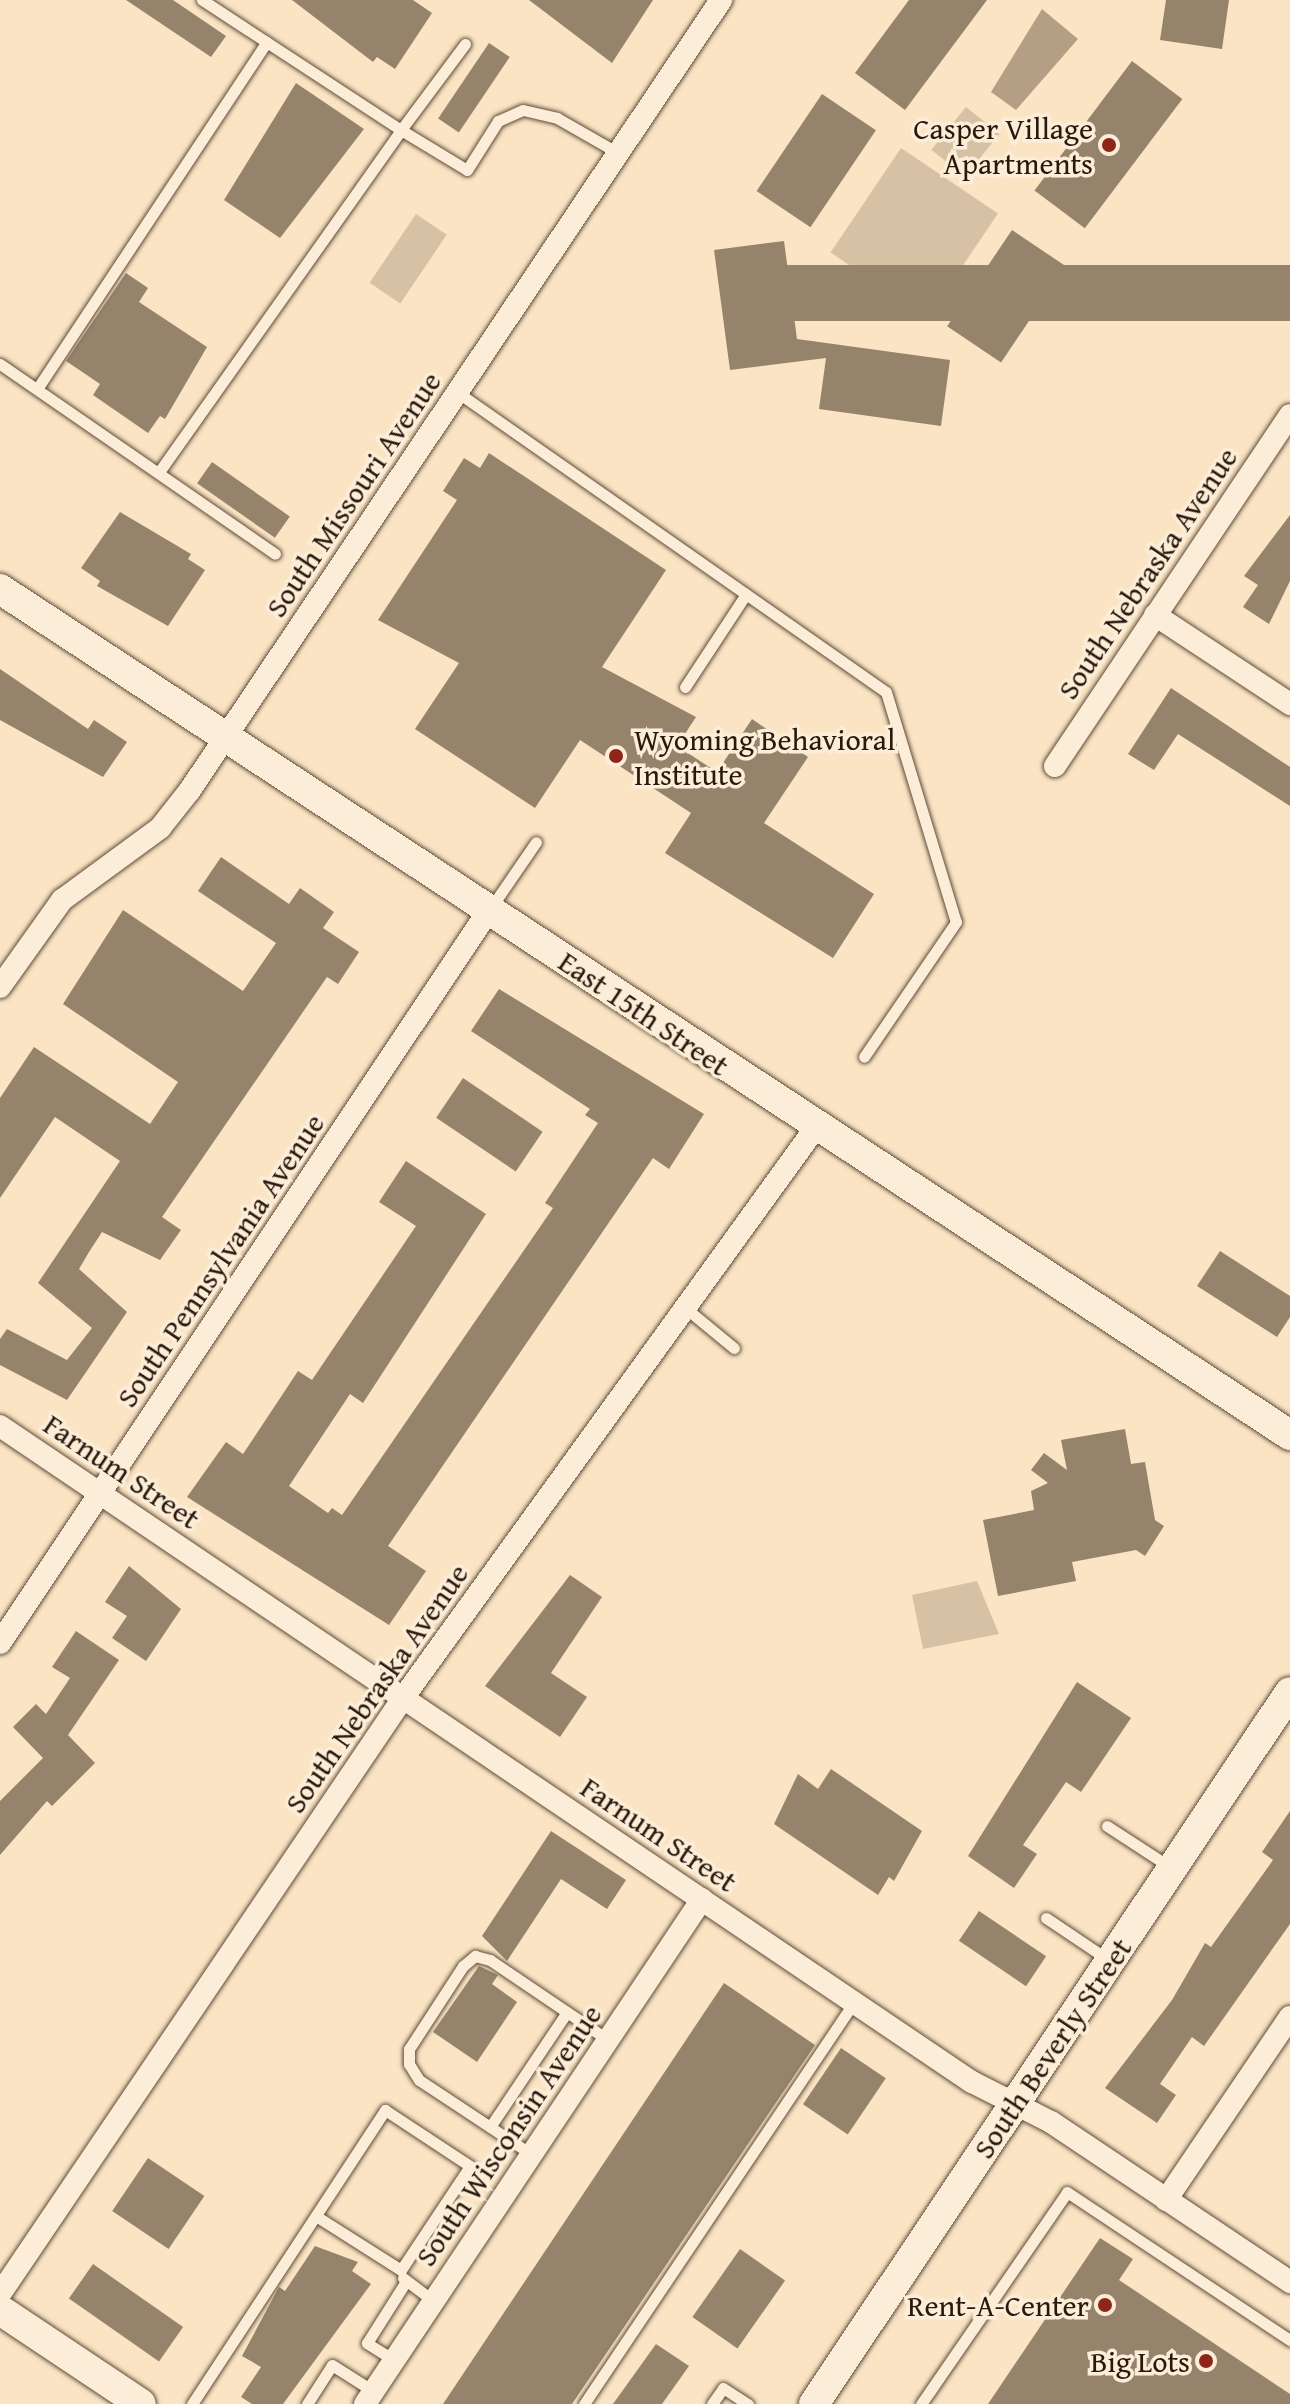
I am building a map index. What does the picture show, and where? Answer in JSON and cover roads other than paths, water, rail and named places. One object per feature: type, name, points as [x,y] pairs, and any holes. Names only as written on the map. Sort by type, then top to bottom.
[{"type":"main road","name":"East 15th Street","points":[[0,589],[1290,1435]]},
{"type":"main road","name":"South Beverly Street","points":[[825,2400],[1014,2104],[1290,1692]]},
{"type":"main road","points":[[0,2310],[141,2404]]},
{"type":"street","name":"South Missouri Avenue","points":[[0,987],[62,900],[160,828],[721,0]]},
{"type":"street","name":"South Nebraska Avenue","points":[[1055,766],[1290,415]]},
{"type":"street","points":[[1155,615],[1290,704]]},
{"type":"street","name":"South Pennsylvania Avenue","points":[[0,1643],[489,910]]},
{"type":"street","name":"South Nebraska Avenue","points":[[0,2294],[403,1698],[683,1305],[816,1127]]},
{"type":"street","name":"Farnum Street","points":[[0,1426],[854,2002],[1290,2282]]},
{"type":"street","name":"South Wisconsin Avenue","points":[[369,2398],[702,1899]]},
{"type":"street","points":[[1166,2200],[1290,2017]]},
{"type":"lane","points":[[202,0],[467,170],[498,121],[523,110],[557,118],[618,153]]},
{"type":"lane","points":[[37,389],[267,42]]},
{"type":"lane","points":[[159,472],[465,44]]},
{"type":"lane","points":[[0,364],[275,554]]},
{"type":"lane","points":[[457,392],[886,692],[956,922],[864,1057]]},
{"type":"lane","points":[[685,687],[746,594]]},
{"type":"lane","points":[[489,910],[536,842]]},
{"type":"lane","points":[[683,1305],[734,1348]]},
{"type":"lane","points":[[1107,1826],[1173,1869]]},
{"type":"lane","points":[[1046,1918],[1111,1962]]},
{"type":"lane","points":[[531,2154],[419,2080],[409,2064],[409,2049],[463,1966],[475,1956],[490,1960],[608,2040]]},
{"type":"lane","points":[[584,2404],[854,2002]]},
{"type":"lane","points":[[490,2127],[567,2012]]},
{"type":"lane","points":[[192,2404],[385,2110],[470,2166],[401,2270]]},
{"type":"lane","points":[[921,2404],[1067,2192],[1290,2340]]},
{"type":"lane","points":[[316,2216],[401,2270],[405,2283],[433,2301]]},
{"type":"lane","points":[[394,2360],[367,2343],[405,2283]]},
{"type":"lane","points":[[307,2404],[332,2365],[369,2398]]},
{"type":"lane","points":[[712,2404],[723,2388],[748,2404]]},
{"type":"place","name":"Casper Village Apartments","points":[[1109,145]]},
{"type":"place","name":"Wyoming Behavioral Institute","points":[[616,756]]},
{"type":"place","name":"Rent-A-Center","points":[[1105,2305]]},
{"type":"place","name":"Big Lots","points":[[1206,2361]]}]
